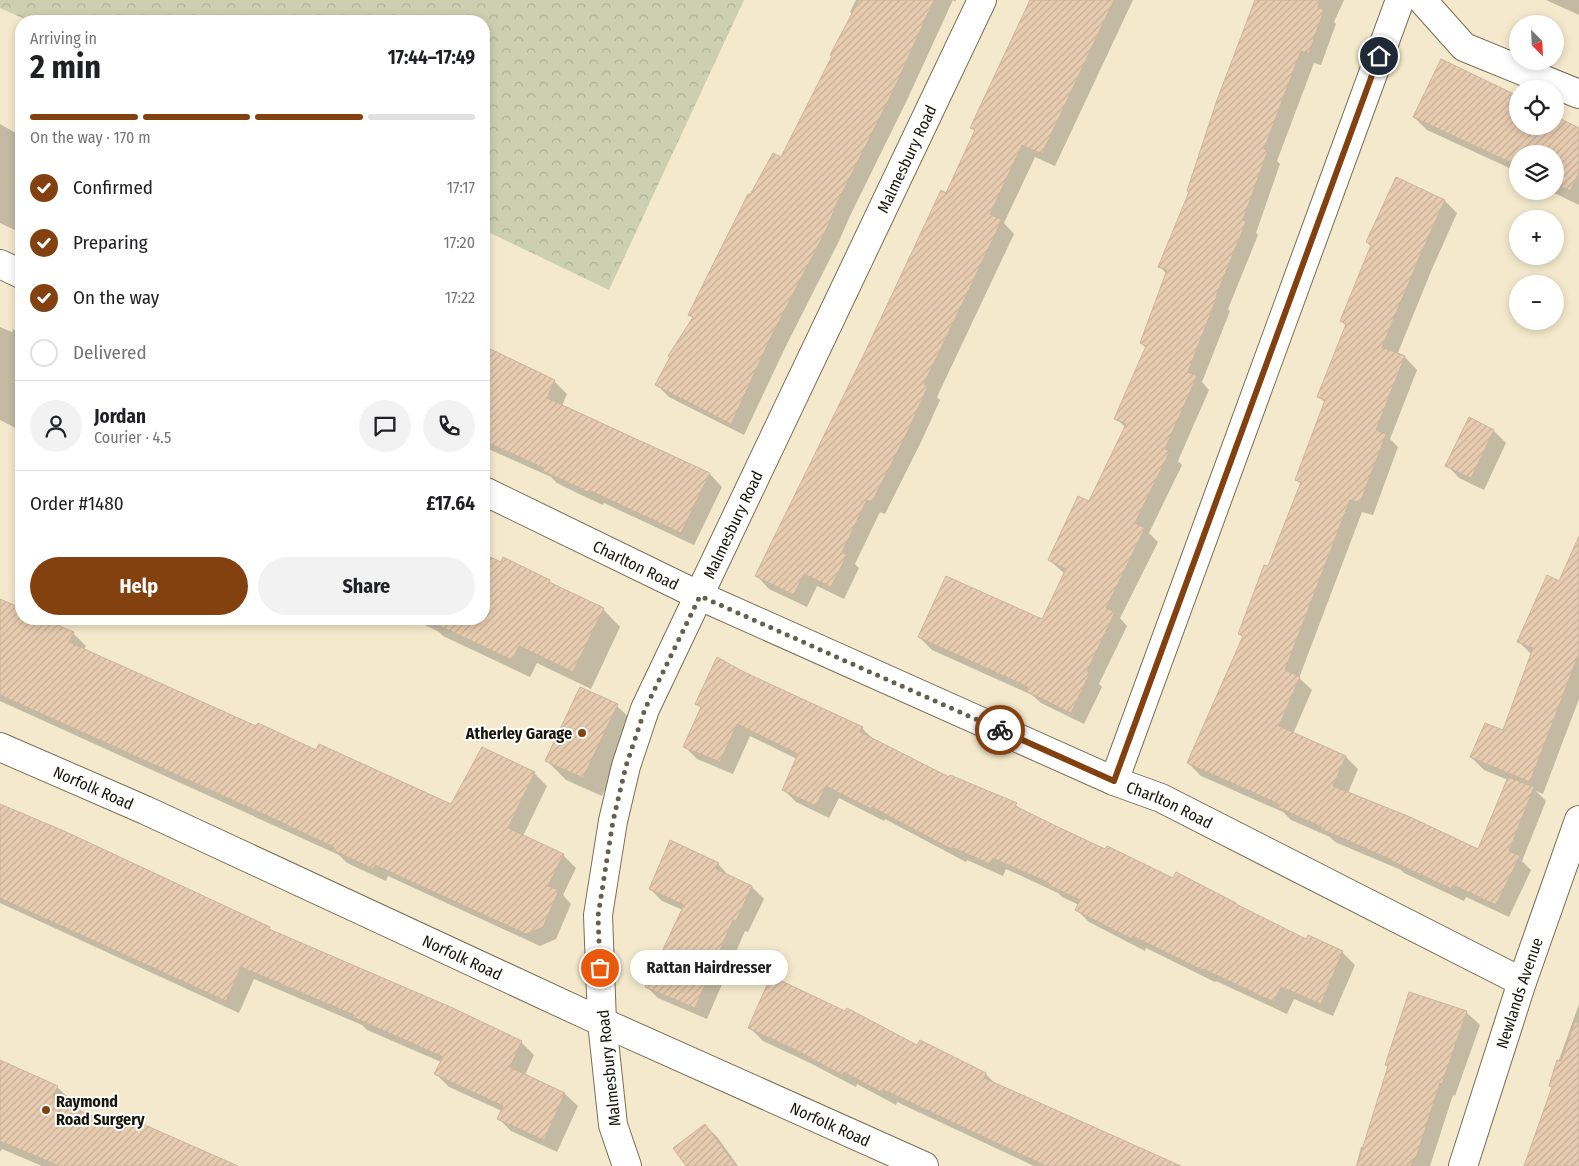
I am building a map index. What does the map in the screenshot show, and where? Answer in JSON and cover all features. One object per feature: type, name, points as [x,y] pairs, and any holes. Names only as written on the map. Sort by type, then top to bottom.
[{"type":"street","name":"Malmesbury Road","points":[[627,1166],[613,1125],[602,1022],[598,916],[613,821],[626,766],[645,709],[982,0]]},
{"type":"street","points":[[1114,781],[1400,0]]},
{"type":"street","points":[[1422,0],[1464,47],[1579,94]]},
{"type":"street","points":[[0,264],[15,271]]},
{"type":"street","name":"Charlton Road","points":[[490,494],[700,596],[1114,781],[1161,798],[1522,982]]},
{"type":"street","name":"Norfolk Road","points":[[0,747],[145,810],[602,1022],[924,1166]]},
{"type":"street","name":"Newlands Avenue","points":[[1463,1166],[1522,982],[1579,820]]},
{"type":"green space","points":[[0,0],[744,0],[609,290],[490,233],[490,15],[16,15],[0,8]]},
{"type":"building","points":[[859,0],[934,0],[895,87],[837,203],[827,228],[772,335],[731,424],[655,385],[670,357],[668,356],[693,317],[688,315],[748,194],[750,195],[773,153],[781,157],[832,56],[830,55]]},
{"type":"building","points":[[1030,0],[1114,0],[1042,154],[1022,145],[990,214],[1002,220],[924,384],[928,386],[910,427],[872,502],[867,500],[842,552],[847,555],[831,587],[804,574],[794,595],[755,576],[867,348],[941,190],[946,193],[975,130],[970,128]]},
{"type":"building","points":[[1255,0],[1320,0],[1318,7],[1324,10],[1309,53],[1301,51],[1264,149],[1268,150],[1243,220],[1246,222],[1188,372],[1197,376],[1165,449],[1170,451],[1135,523],[1145,528],[1106,608],[1115,612],[1087,671],[1090,673],[1071,713],[1026,691],[1028,687],[918,637],[946,576],[1042,619],[1066,569],[1048,560],[1078,496],[1089,501],[1126,424],[1114,419],[1146,346],[1140,343],[1167,270],[1158,267],[1189,192],[1187,191],[1217,100]]},
{"type":"building","points":[[1441,59],[1509,92],[1509,135],[1564,135],[1564,120],[1579,128],[1579,172],[1570,191],[1564,188],[1564,145],[1509,145],[1509,162],[1413,117]]},
{"type":"building","points":[[1396,177],[1445,200],[1382,347],[1405,356],[1376,430],[1386,434],[1360,503],[1350,500],[1285,670],[1300,677],[1279,726],[1346,756],[1333,786],[1410,817],[1478,849],[1508,777],[1534,787],[1509,851],[1520,856],[1496,905],[1453,885],[1451,889],[1390,859],[1321,829],[1322,827],[1277,807],[1279,804],[1187,763],[1243,636],[1238,634],[1264,565],[1268,566],[1301,482],[1295,480],[1325,400],[1317,397],[1346,324],[1340,321],[1371,245],[1366,242]]},
{"type":"building","points":[[490,349],[555,380],[547,398],[710,473],[681,533],[543,471],[544,468],[490,444]]},
{"type":"building","points":[[1469,417],[1494,430],[1471,478],[1445,466]]},
{"type":"building","points":[[1579,536],[1579,653],[1530,782],[1470,757],[1485,723],[1503,730],[1533,648],[1517,642],[1547,575],[1559,581]]},
{"type":"building","points":[[490,557],[501,562],[503,557],[550,580],[549,582],[604,608],[573,672],[519,646],[512,660],[438,625],[490,625]]},
{"type":"building","points":[[0,599],[15,605],[15,625],[57,625],[74,632],[69,642],[256,726],[258,723],[316,750],[319,744],[451,804],[482,747],[535,772],[508,828],[564,854],[548,886],[559,890],[543,927],[526,934],[375,865],[373,869],[333,850],[334,847],[259,812],[0,695]]},
{"type":"building","points":[[717,657],[744,672],[863,727],[860,732],[949,777],[950,775],[1017,803],[1015,806],[1060,828],[1105,849],[1107,846],[1173,878],[1176,872],[1306,939],[1308,935],[1343,951],[1321,1004],[1281,987],[1274,1002],[1202,970],[1133,936],[1132,939],[1075,910],[1080,900],[1048,885],[1049,883],[993,858],[990,864],[954,848],[953,850],[872,807],[871,809],[826,786],[816,806],[782,790],[798,754],[737,724],[720,762],[683,747],[701,707],[695,704]]},
{"type":"building","name":"Atherley Garage","points":[[580,687],[618,704],[583,778],[545,761]]},
{"type":"building","points":[[0,804],[64,831],[270,927],[269,929],[455,1009],[522,1041],[510,1067],[565,1093],[544,1140],[497,1119],[503,1106],[434,1074],[443,1057],[353,1017],[354,1015],[241,967],[226,1001],[0,898]]},
{"type":"building","points":[[670,840],[719,863],[716,869],[752,886],[736,921],[733,920],[695,1008],[645,987],[684,905],[649,889]]},
{"type":"building","points":[[771,976],[845,1011],[847,1008],[917,1045],[920,1040],[986,1073],[984,1078],[1181,1166],[1046,1166],[884,1090],[883,1093],[844,1072],[842,1075],[796,1050],[748,1028]]},
{"type":"building","points":[[1409,992],[1467,1011],[1442,1084],[1440,1083],[1416,1158],[1414,1158],[1411,1166],[1357,1166],[1388,1066],[1385,1065]]},
{"type":"building","points":[[1575,1022],[1579,1023],[1579,1166],[1524,1166],[1552,1087],[1549,1086],[1557,1060],[1561,1061]]},
{"type":"building","points":[[0,1060],[58,1086],[52,1099],[124,1129],[129,1118],[238,1166],[59,1166],[0,1141]]},
{"type":"building","points":[[705,1124],[736,1166],[686,1166],[673,1148]]},
{"type":"way so far","points":[[600,968],[598,916],[613,821],[626,766],[645,709],[700,596],[1000,730]]},
{"type":"place","name":"Atherley Garage","points":[[582,733]]},
{"type":"place","name":"Rattan Hairdresser","points":[[600,968]]},
{"type":"place","name":"Raymond Road Surgery","points":[[46,1110]]},
{"type":"route","points":[[1000,730],[1114,781],[1379,56]]}]
